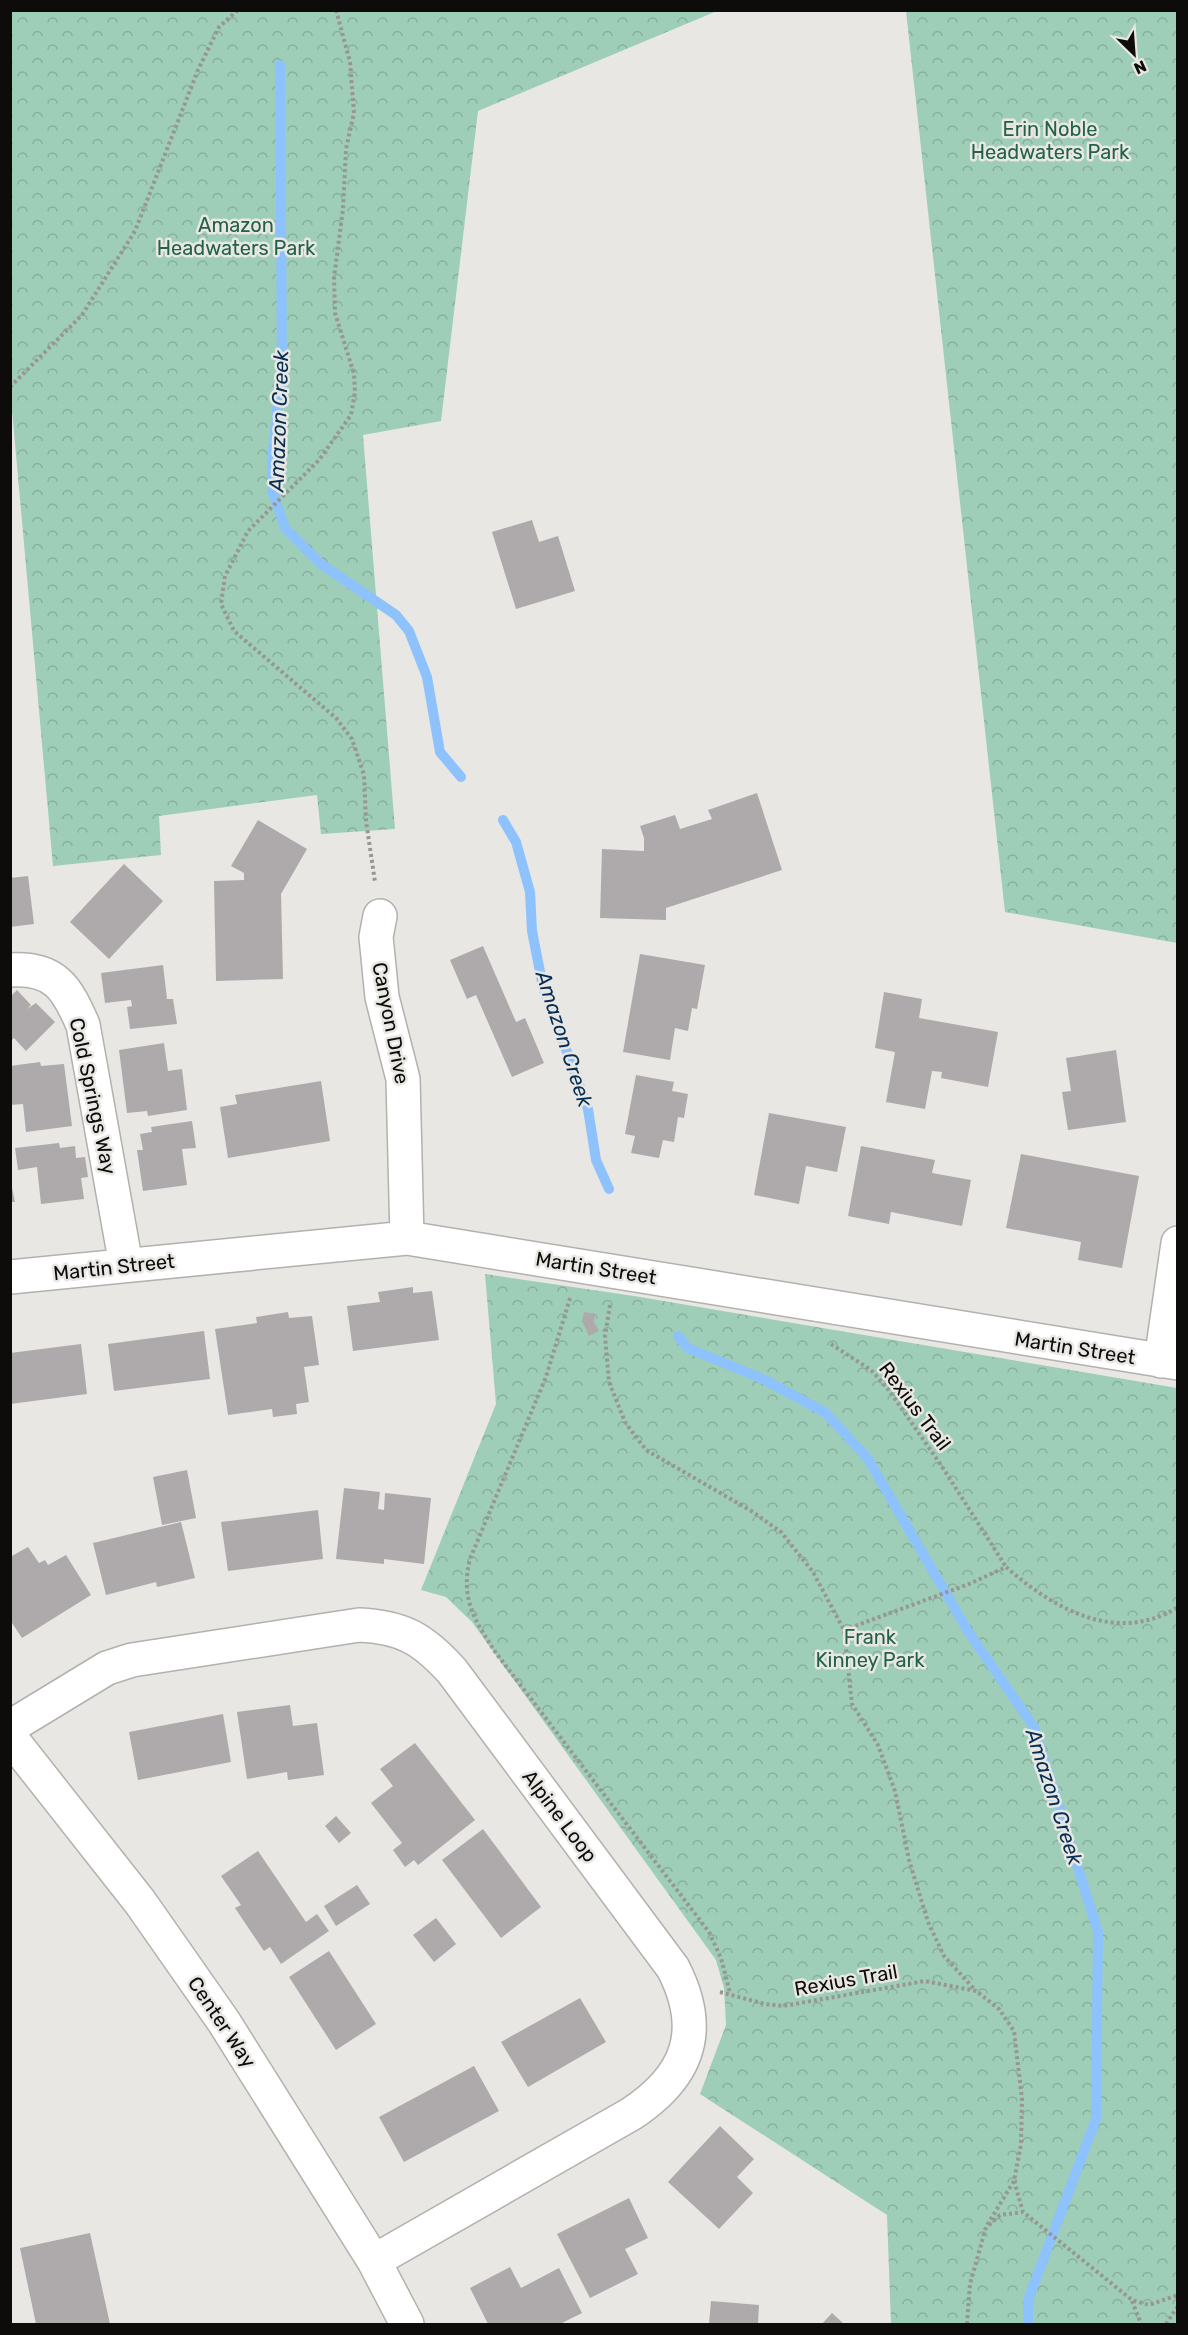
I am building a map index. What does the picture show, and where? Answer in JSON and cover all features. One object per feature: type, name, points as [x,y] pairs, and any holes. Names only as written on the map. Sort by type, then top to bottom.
[{"type":"street","name":"Canyon Drive","points":[[380,916],[376,937],[381,998],[404,1079],[407,1238]]},
{"type":"street","name":"Cold Springs Way","points":[[10,970],[29,969],[56,979],[72,1001],[83,1025],[126,1265]]},
{"type":"street","name":"Martin Street","points":[[10,1277],[407,1238],[1169,1362]]},
{"type":"street","points":[[1169,1362],[1178,1243]]},
{"type":"street","name":"Alpine Loop","points":[[10,1727],[107,1668],[132,1660],[359,1625],[385,1626],[410,1634],[434,1652],[452,1671],[673,1968],[689,2005],[689,2044],[680,2066],[666,2087],[649,2103],[374,2261]]},
{"type":"street","name":"Center Way","points":[[10,1737],[140,1902],[224,2022],[374,2261],[407,2325]]},
{"type":"path","points":[[10,387],[82,315],[135,231],[198,70],[219,27],[238,10]]},
{"type":"path","points":[[336,10],[350,62],[354,113],[346,149],[343,209],[334,278],[335,313],[349,352],[355,392],[351,415],[337,438],[293,487],[248,531],[225,576],[221,604],[234,631],[336,718],[352,739],[364,776],[368,841],[380,916]]},
{"type":"path","name":"Rexius Trail","points":[[616,1272],[605,1335],[609,1382],[625,1422],[646,1450],[753,1512],[781,1532],[813,1572],[844,1630],[852,1704],[878,1745],[891,1782],[909,1860],[928,1922],[944,1956],[976,1991],[999,2010],[1014,2031],[1022,2099],[1021,2144],[1014,2181],[986,2227],[970,2284],[967,2325]]},
{"type":"path","points":[[573,1289],[546,1377],[466,1573],[465,1590],[470,1608],[496,1653],[709,1932],[722,1958],[730,1993],[720,1992],[689,2005]]},
{"type":"path","points":[[610,1304],[622,1306]]},
{"type":"path","name":"Rexius Trail","points":[[825,1340],[871,1370],[888,1389],[941,1465],[1006,1567],[1034,1591],[1088,1618],[1131,1625],[1161,1617],[1178,1607]]},
{"type":"path","points":[[844,1630],[969,1584],[1006,1567]]},
{"type":"path","points":[[491,1657],[496,1653]]},
{"type":"path","name":"Rexius Trail","points":[[730,1993],[765,2004],[783,2006],[926,1981],[976,1991]]},
{"type":"path","points":[[1014,2181],[1023,2212],[1094,2267],[1132,2300],[1149,2305],[1178,2295]]},
{"type":"path","points":[[986,2227],[1000,2215],[1023,2212]]},
{"type":"path","points":[[1132,2300],[1141,2325]]},
{"type":"path","points":[[1166,2325],[1178,2306]]},
{"type":"green space","name":"Amazon Headwaters Park","points":[[10,11],[717,11],[478,111],[441,421],[363,435],[395,829],[321,834],[317,795],[159,816],[161,855],[53,866],[11,399]]},
{"type":"green space","name":"Erin Noble Headwaters Park","points":[[906,11],[1177,11],[1177,943],[1005,912]]},
{"type":"green space","name":"Frank Kinney Park","points":[[485,1274],[634,1296],[1177,1388],[1177,2324],[891,2324],[887,2215],[700,2094],[726,2025],[724,1988],[716,1960],[472,1622],[446,1597],[421,1590],[496,1404]]},
{"type":"building","points":[[532,520],[539,542],[558,536],[575,591],[516,609],[492,532]]},
{"type":"building","points":[[757,793],[782,870],[666,908],[666,920],[600,918],[602,849],[644,851],[644,838],[640,826],[675,815],[680,829],[712,819],[708,810]]},
{"type":"building","points":[[258,820],[307,849],[281,894],[283,979],[216,981],[214,881],[244,880],[244,873],[231,866]]},
{"type":"building","points":[[124,864],[163,901],[109,959],[70,922]]},
{"type":"building","points":[[28,876],[34,924],[10,927],[10,878]]},
{"type":"building","points":[[483,946],[516,1022],[525,1018],[544,1063],[512,1077],[476,995],[467,999],[450,960]]},
{"type":"building","points":[[640,954],[705,965],[697,1009],[692,1008],[688,1031],[675,1028],[670,1060],[623,1052]]},
{"type":"building","points":[[163,965],[167,999],[173,999],[177,1024],[130,1029],[127,1007],[132,1006],[131,1000],[105,1003],[101,973]]},
{"type":"building","points":[[17,990],[31,1005],[27,1009],[36,1003],[55,1022],[26,1051],[14,1038],[10,1042],[10,997]]},
{"type":"building","points":[[884,992],[922,999],[919,1018],[998,1032],[988,1087],[941,1078],[942,1072],[932,1071],[925,1109],[886,1102],[895,1052],[875,1048]]},
{"type":"building","points":[[164,1043],[168,1071],[182,1069],[187,1110],[148,1116],[147,1111],[127,1113],[119,1050]]},
{"type":"building","points":[[1116,1050],[1126,1122],[1068,1130],[1062,1092],[1071,1091],[1066,1058]]},
{"type":"building","points":[[40,1062],[41,1066],[64,1064],[72,1126],[26,1132],[23,1104],[10,1105],[10,1066]]},
{"type":"building","points":[[636,1075],[674,1082],[672,1091],[688,1094],[684,1118],[678,1117],[674,1142],[663,1140],[659,1158],[631,1153],[635,1136],[625,1134]]},
{"type":"building","points":[[321,1081],[330,1141],[228,1158],[220,1107],[237,1104],[235,1095]]},
{"type":"building","points":[[769,1113],[846,1127],[837,1172],[806,1166],[799,1204],[754,1195]]},
{"type":"building","points":[[192,1121],[196,1148],[182,1149],[187,1185],[143,1191],[137,1150],[143,1150],[140,1134],[152,1132],[151,1127]]},
{"type":"building","points":[[59,1143],[60,1148],[75,1146],[76,1158],[85,1157],[88,1177],[81,1178],[84,1199],[41,1204],[37,1167],[18,1170],[15,1148]]},
{"type":"building","points":[[861,1146],[935,1160],[932,1173],[971,1180],[962,1226],[891,1212],[889,1224],[848,1216]]},
{"type":"building","points":[[1021,1154],[1139,1176],[1122,1268],[1078,1260],[1081,1242],[1006,1228]]},
{"type":"building","points":[[10,1178],[15,1202],[10,1202]]},
{"type":"building","points":[[413,1287],[413,1293],[432,1291],[439,1340],[353,1351],[347,1306],[380,1302],[378,1292]]},
{"type":"building","points":[[288,1312],[289,1318],[312,1316],[319,1365],[304,1367],[309,1402],[296,1404],[297,1414],[273,1417],[272,1409],[228,1415],[215,1329],[257,1323],[256,1317]]},
{"type":"building","points":[[584,1312],[595,1314],[594,1322],[599,1331],[589,1336],[582,1321]]},
{"type":"building","points":[[204,1331],[210,1379],[114,1391],[108,1344]]},
{"type":"building","points":[[81,1344],[87,1394],[10,1404],[10,1353]]},
{"type":"building","points":[[187,1470],[196,1518],[162,1525],[153,1477]]},
{"type":"building","points":[[344,1488],[380,1492],[378,1509],[384,1510],[385,1493],[431,1498],[424,1564],[384,1559],[384,1564],[336,1559]]},
{"type":"building","points":[[318,1510],[323,1559],[228,1571],[221,1522]]},
{"type":"building","points":[[181,1522],[195,1578],[157,1587],[156,1582],[106,1595],[93,1543]]},
{"type":"building","points":[[28,1547],[39,1563],[45,1560],[48,1565],[66,1555],[91,1595],[22,1638],[10,1620],[10,1557]]},
{"type":"building","points":[[290,1705],[293,1726],[317,1723],[324,1775],[288,1780],[287,1772],[247,1779],[237,1712]]},
{"type":"building","points":[[223,1714],[231,1762],[138,1780],[129,1732]]},
{"type":"building","points":[[415,1743],[475,1820],[418,1865],[414,1860],[405,1867],[393,1850],[402,1843],[371,1803],[393,1786],[380,1769]]},
{"type":"building","points":[[336,1816],[351,1833],[339,1843],[325,1826]]},
{"type":"building","points":[[483,1829],[541,1907],[501,1938],[442,1860]]},
{"type":"building","points":[[258,1851],[306,1922],[317,1914],[329,1931],[281,1964],[270,1947],[264,1951],[235,1908],[241,1905],[221,1876]]},
{"type":"building","points":[[357,1885],[370,1904],[336,1926],[324,1906]]},
{"type":"building","points":[[436,1918],[456,1944],[434,1962],[413,1935]]},
{"type":"building","points":[[329,1951],[376,2024],[336,2050],[289,1977]]},
{"type":"building","points":[[580,1998],[606,2042],[528,2087],[501,2042]]},
{"type":"building","points":[[474,2066],[499,2111],[404,2162],[379,2117]]},
{"type":"building","points":[[720,2126],[754,2159],[737,2177],[753,2193],[719,2229],[668,2182]]},
{"type":"building","points":[[629,2198],[648,2238],[625,2249],[638,2274],[590,2298],[557,2234]]},
{"type":"building","points":[[90,2233],[110,2324],[36,2324],[20,2248]]},
{"type":"building","points":[[510,2267],[521,2288],[559,2268],[582,2313],[560,2324],[488,2324],[470,2288]]},
{"type":"building","points":[[711,2301],[759,2305],[758,2324],[709,2324]]},
{"type":"building","points":[[832,2313],[844,2324],[822,2324]]},
{"type":"waterway","name":"Amazon Creek","points":[[280,65],[282,364],[272,460],[273,493],[285,528],[321,564],[396,615],[409,631],[427,677],[440,752],[461,777]]},
{"type":"waterway","name":"Amazon Creek","points":[[503,820],[516,842],[530,892],[532,931],[543,987],[588,1109],[596,1160],[609,1189]]},
{"type":"waterway","name":"Amazon Creek","points":[[678,1336],[688,1348],[765,1380],[826,1413],[868,1459],[969,1633],[1034,1727],[1098,1932],[1096,2119],[1028,2300],[1028,2324]]}]
